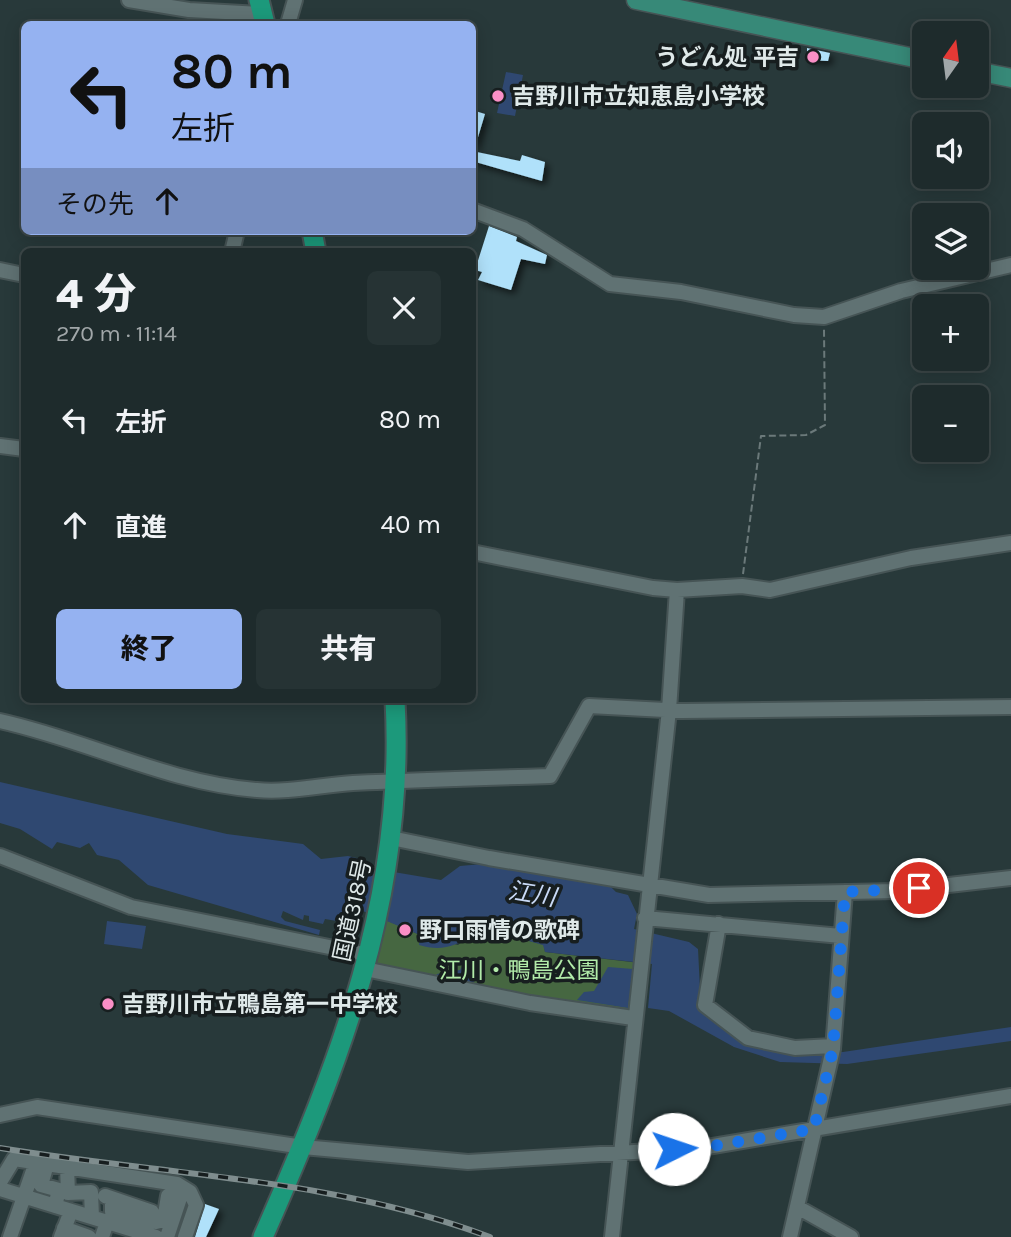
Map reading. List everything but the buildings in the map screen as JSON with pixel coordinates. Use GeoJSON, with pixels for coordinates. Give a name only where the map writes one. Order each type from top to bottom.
{"type":"FeatureCollection","features":[{"type":"Feature","properties":{"kind":"highway","name":"国道318号"},"geometry":{"type":"LineString","coordinates":[[268,1236],[343,1044],[367,962],[391,838],[397,781],[395,703]]}},
{"type":"Feature","properties":{"kind":"main road"},"geometry":{"type":"LineString","coordinates":[[636,0],[912,58]]}},
{"type":"Feature","properties":{"kind":"main road"},"geometry":{"type":"LineString","coordinates":[[989,74],[1011,78]]}},
{"type":"Feature","properties":{"kind":"street"},"geometry":{"type":"LineString","coordinates":[[129,0],[189,10],[262,13]]}},
{"type":"Feature","properties":{"kind":"street"},"geometry":{"type":"LineString","coordinates":[[289,21],[295,0]]}},
{"type":"Feature","properties":{"kind":"street"},"geometry":{"type":"LineString","coordinates":[[476,211],[523,229],[610,285],[681,292],[794,315],[824,317],[901,291],[1011,265]]}},
{"type":"Feature","properties":{"kind":"street"},"geometry":{"type":"LineString","coordinates":[[0,270],[21,274]]}},
{"type":"Feature","properties":{"kind":"street"},"geometry":{"type":"LineString","coordinates":[[0,446],[21,449]]}},
{"type":"Feature","properties":{"kind":"street"},"geometry":{"type":"LineString","coordinates":[[476,553],[677,590],[742,586],[770,590],[911,558],[1011,543]]}},
{"type":"Feature","properties":{"kind":"street"},"geometry":{"type":"LineString","coordinates":[[612,1237],[644,921],[669,710],[677,590]]}},
{"type":"Feature","properties":{"kind":"street"},"geometry":{"type":"LineString","coordinates":[[0,721],[78,741],[143,767],[212,784],[260,791],[397,781],[550,776],[589,706],[669,710],[1011,707]]}},
{"type":"Feature","properties":{"kind":"street"},"geometry":{"type":"LineString","coordinates":[[391,838],[709,895],[896,891],[1011,878]]}},
{"type":"Feature","properties":{"kind":"street"},"geometry":{"type":"LineString","coordinates":[[0,856],[131,907],[530,1003],[634,1018]]}},
{"type":"Feature","properties":{"kind":"street"},"geometry":{"type":"LineString","coordinates":[[790,1237],[799,1208],[833,1047],[845,892]]}},
{"type":"Feature","properties":{"kind":"street"},"geometry":{"type":"LineString","coordinates":[[644,921],[719,924],[841,936]]}},
{"type":"Feature","properties":{"kind":"street"},"geometry":{"type":"LineString","coordinates":[[719,924],[705,1005],[748,1038],[795,1048],[833,1047]]}},
{"type":"Feature","properties":{"kind":"street"},"geometry":{"type":"LineString","coordinates":[[0,1115],[37,1107],[303,1147],[468,1162],[701,1148],[1011,1096]]}},
{"type":"Feature","properties":{"kind":"street"},"geometry":{"type":"LineString","coordinates":[[0,1182],[14,1159],[177,1184],[182,1192]]}},
{"type":"Feature","properties":{"kind":"street"},"geometry":{"type":"LineString","coordinates":[[10,1237],[24,1196],[41,1163]]}},
{"type":"Feature","properties":{"kind":"street"},"geometry":{"type":"LineString","coordinates":[[41,1163],[41,1185],[59,1190],[55,1206]]}},
{"type":"Feature","properties":{"kind":"street"},"geometry":{"type":"LineString","coordinates":[[67,1167],[68,1193],[91,1192],[102,1237]]}},
{"type":"Feature","properties":{"kind":"street"},"geometry":{"type":"LineString","coordinates":[[99,1219],[108,1197],[111,1174]]}},
{"type":"Feature","properties":{"kind":"street"},"geometry":{"type":"LineString","coordinates":[[0,1189],[99,1219],[147,1230]]}},
{"type":"Feature","properties":{"kind":"street"},"geometry":{"type":"LineString","coordinates":[[167,1237],[182,1192]]}},
{"type":"Feature","properties":{"kind":"street"},"geometry":{"type":"LineString","coordinates":[[147,1230],[156,1222],[164,1220],[168,1196],[190,1192],[196,1205],[185,1237]]}},
{"type":"Feature","properties":{"kind":"street"},"geometry":{"type":"LineString","coordinates":[[108,1197],[113,1212],[136,1216],[147,1230]]}},
{"type":"Feature","properties":{"kind":"street"},"geometry":{"type":"LineString","coordinates":[[799,1208],[851,1237]]}},
{"type":"Feature","properties":{"kind":"street"},"geometry":{"type":"LineString","coordinates":[[71,1211],[62,1233],[89,1237]]}},
{"type":"Feature","properties":{"kind":"path"},"geometry":{"type":"LineString","coordinates":[[742,586],[761,436],[806,435],[825,425],[824,317]]}},
{"type":"Feature","properties":{"kind":"green space","name":"江川・鴨島公園"},"geometry":{"type":"Polygon","coordinates":[[[386,920],[420,935],[458,945],[472,934],[495,942],[496,937],[507,935],[544,945],[545,952],[640,963],[633,1018],[375,965],[386,920]]]}},
{"type":"Feature","properties":{"kind":"water"},"geometry":{"type":"Polygon","coordinates":[[[506,72],[523,75],[515,116],[497,113],[506,72]]]}},
{"type":"Feature","properties":{"kind":"water","name":"江川"},"geometry":{"type":"Polygon","coordinates":[[[0,782],[227,834],[303,844],[321,859],[348,856],[365,860],[370,868],[441,880],[460,866],[482,864],[611,887],[616,892],[628,895],[637,914],[634,929],[689,942],[698,949],[701,1009],[788,1053],[843,1052],[1011,1027],[1011,1041],[847,1064],[780,1062],[734,1047],[669,1011],[648,1008],[652,964],[545,952],[543,945],[508,935],[506,940],[497,937],[495,942],[472,934],[453,945],[426,947],[419,945],[420,935],[363,911],[351,915],[348,923],[325,919],[323,924],[309,921],[309,916],[304,915],[303,920],[283,911],[281,917],[285,921],[320,930],[319,935],[148,885],[119,860],[97,855],[89,843],[80,848],[57,842],[52,849],[20,829],[0,823],[0,782]]]}},
{"type":"Feature","properties":{"kind":"water"},"geometry":{"type":"Polygon","coordinates":[[[107,921],[146,926],[142,949],[104,944],[107,921]]]}},
{"type":"Feature","properties":{"kind":"water"},"geometry":{"type":"Polygon","coordinates":[[[465,962],[479,967],[476,980],[467,987],[435,977],[437,974],[460,970],[465,962]]]}},
{"type":"Feature","properties":{"kind":"water"},"geometry":{"type":"Polygon","coordinates":[[[608,967],[633,969],[628,1008],[577,1000],[584,992],[594,991],[608,967]]]}},
{"type":"Feature","properties":{"kind":"railway"},"geometry":{"type":"LineString","coordinates":[[0,1148],[309,1190],[431,1217],[490,1237]]}},
{"type":"Feature","properties":{"kind":"place","name":"うどん処 平吉"},"geometry":{"type":"Point","coordinates":[813,57]}},
{"type":"Feature","properties":{"kind":"place","name":"吉野川市立知恵島小学校"},"geometry":{"type":"Point","coordinates":[498,96]}},
{"type":"Feature","properties":{"kind":"place","name":"野口雨情の歌碑"},"geometry":{"type":"Point","coordinates":[405,930]}},
{"type":"Feature","properties":{"kind":"place","name":"吉野川市立鴨島第一中学校"},"geometry":{"type":"Point","coordinates":[108,1004]}},
{"type":"Feature","properties":{"kind":"route"},"geometry":{"type":"LineString","coordinates":[[674,1149],[701,1148],[814,1129],[833,1049],[845,892],[919,888]]}}]}
